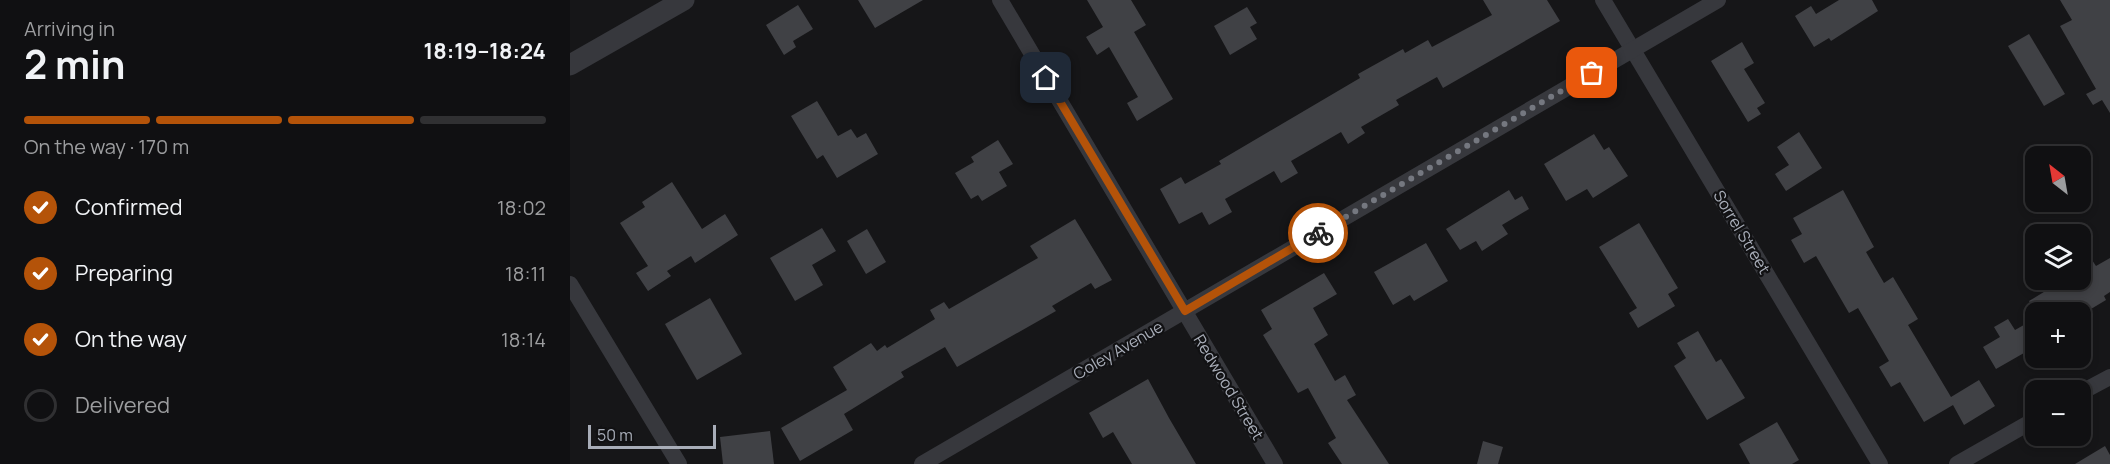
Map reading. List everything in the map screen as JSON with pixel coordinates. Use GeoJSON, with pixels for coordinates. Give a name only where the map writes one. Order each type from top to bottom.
{"type":"FeatureCollection","features":[{"type":"Feature","properties":{"kind":"street"},"geometry":{"type":"LineString","coordinates":[[570,64],[684,0]]}},
{"type":"Feature","properties":{"kind":"street","name":"Redwood Street"},"geometry":{"type":"LineString","coordinates":[[1000,0],[1275,464]]}},
{"type":"Feature","properties":{"kind":"street","name":"Sorrel Street"},"geometry":{"type":"LineString","coordinates":[[1604,0],[1880,464]]}},
{"type":"Feature","properties":{"kind":"street","name":"Coley Avenue"},"geometry":{"type":"LineString","coordinates":[[922,464],[1718,0]]}},
{"type":"Feature","properties":{"kind":"street"},"geometry":{"type":"LineString","coordinates":[[570,284],[679,464]]}},
{"type":"Feature","properties":{"kind":"street"},"geometry":{"type":"LineString","coordinates":[[2091,387],[2110,377]]}},
{"type":"Feature","properties":{"kind":"street"},"geometry":{"type":"LineString","coordinates":[[1957,464],[2025,425]]}},
{"type":"Feature","properties":{"kind":"building"},"geometry":{"type":"Polygon","coordinates":[[[858,0],[923,0],[875,28],[858,0]]]}},
{"type":"Feature","properties":{"kind":"building"},"geometry":{"type":"Polygon","coordinates":[[[1087,0],[1131,0],[1146,25],[1134,32],[1173,99],[1137,121],[1127,103],[1138,97],[1109,47],[1097,55],[1086,37],[1103,27],[1087,0]]]}},
{"type":"Feature","properties":{"kind":"building"},"geometry":{"type":"Polygon","coordinates":[[[1483,0],[1547,0],[1560,21],[1443,88],[1437,77],[1396,100],[1399,105],[1361,127],[1365,133],[1348,144],[1341,132],[1291,161],[1298,173],[1281,183],[1274,171],[1225,199],[1232,212],[1209,225],[1202,212],[1179,224],[1160,189],[1181,177],[1185,184],[1221,164],[1219,161],[1360,78],[1358,74],[1403,49],[1405,53],[1428,40],[1432,47],[1492,15],[1483,0]]]}},
{"type":"Feature","properties":{"kind":"building"},"geometry":{"type":"Polygon","coordinates":[[[1839,0],[1872,0],[1878,11],[1831,41],[1829,38],[1814,47],[1795,16],[1811,6],[1816,14],[1839,0]]]}},
{"type":"Feature","properties":{"kind":"building"},"geometry":{"type":"Polygon","coordinates":[[[2060,0],[2110,0],[2110,113],[2102,100],[2093,105],[2086,94],[2096,89],[2060,26],[2072,20],[2060,0]]]}},
{"type":"Feature","properties":{"kind":"building"},"geometry":{"type":"Polygon","coordinates":[[[798,5],[813,29],[793,41],[796,47],[784,55],[766,25],[798,5]]]}},
{"type":"Feature","properties":{"kind":"building"},"geometry":{"type":"Polygon","coordinates":[[[1247,7],[1257,23],[1250,27],[1257,39],[1230,55],[1214,26],[1247,7]]]}},
{"type":"Feature","properties":{"kind":"building"},"geometry":{"type":"Polygon","coordinates":[[[2029,34],[2065,94],[2044,106],[2008,46],[2029,34]]]}},
{"type":"Feature","properties":{"kind":"building"},"geometry":{"type":"Polygon","coordinates":[[[1742,42],[1754,63],[1744,69],[1765,103],[1757,108],[1761,114],[1748,122],[1711,61],[1742,42]]]}},
{"type":"Feature","properties":{"kind":"building"},"geometry":{"type":"Polygon","coordinates":[[[817,101],[838,136],[851,129],[857,138],[866,133],[878,154],[837,178],[823,155],[817,159],[791,116],[817,101]]]}},
{"type":"Feature","properties":{"kind":"building"},"geometry":{"type":"Polygon","coordinates":[[[1799,132],[1822,168],[1786,191],[1775,174],[1789,165],[1777,147],[1799,132]]]}},
{"type":"Feature","properties":{"kind":"building"},"geometry":{"type":"Polygon","coordinates":[[[1594,134],[1604,150],[1609,147],[1628,176],[1593,198],[1587,189],[1566,201],[1544,164],[1594,134]]]}},
{"type":"Feature","properties":{"kind":"building"},"geometry":{"type":"Polygon","coordinates":[[[998,140],[1013,164],[999,172],[1007,186],[982,201],[978,195],[971,199],[955,173],[974,162],[971,157],[998,140]]]}},
{"type":"Feature","properties":{"kind":"building"},"geometry":{"type":"Polygon","coordinates":[[[672,182],[702,229],[725,214],[738,235],[695,263],[691,256],[667,271],[671,276],[648,291],[636,273],[648,266],[620,223],[645,207],[642,202],[672,182]]]}},
{"type":"Feature","properties":{"kind":"building"},"geometry":{"type":"Polygon","coordinates":[[[1509,190],[1515,200],[1522,196],[1529,209],[1502,225],[1508,234],[1482,251],[1476,241],[1460,250],[1446,229],[1509,190]]]}},
{"type":"Feature","properties":{"kind":"building"},"geometry":{"type":"Polygon","coordinates":[[[1843,190],[1874,247],[1866,252],[1884,283],[1893,277],[1918,319],[1908,325],[1951,397],[1979,380],[1995,406],[1964,425],[1953,405],[1924,422],[1900,382],[1891,387],[1879,367],[1889,361],[1858,308],[1849,313],[1816,256],[1804,263],[1791,240],[1802,234],[1793,218],[1843,190]]]}},
{"type":"Feature","properties":{"kind":"building"},"geometry":{"type":"Polygon","coordinates":[[[1075,219],[1112,280],[1095,289],[1091,283],[1052,306],[1056,311],[957,367],[945,347],[901,372],[904,377],[844,414],[853,430],[800,461],[781,428],[847,390],[833,367],[871,343],[877,351],[885,345],[887,348],[935,319],[930,310],[944,302],[949,309],[1038,258],[1030,246],[1075,219]]]}},
{"type":"Feature","properties":{"kind":"building"},"geometry":{"type":"Polygon","coordinates":[[[1639,223],[1678,288],[1668,294],[1675,306],[1638,328],[1629,313],[1637,308],[1599,247],[1639,223]]]}},
{"type":"Feature","properties":{"kind":"building"},"geometry":{"type":"Polygon","coordinates":[[[822,228],[836,251],[812,265],[823,285],[795,301],[770,258],[822,228]]]}},
{"type":"Feature","properties":{"kind":"building"},"geometry":{"type":"Polygon","coordinates":[[[867,229],[886,262],[866,274],[847,241],[867,229]]]}},
{"type":"Feature","properties":{"kind":"building"},"geometry":{"type":"Polygon","coordinates":[[[1426,243],[1448,281],[1414,301],[1410,295],[1393,305],[1374,272],[1426,243]]]}},
{"type":"Feature","properties":{"kind":"building"},"geometry":{"type":"Polygon","coordinates":[[[2091,258],[2096,266],[2110,258],[2110,292],[2104,296],[2106,300],[2091,309],[2091,302],[2029,301],[2047,290],[2091,290],[2091,258]]]}},
{"type":"Feature","properties":{"kind":"building"},"geometry":{"type":"Polygon","coordinates":[[[1324,273],[1337,294],[1313,308],[1328,335],[1314,344],[1335,381],[1345,375],[1356,395],[1347,400],[1389,464],[1342,464],[1328,443],[1336,438],[1308,388],[1298,393],[1263,335],[1272,329],[1261,310],[1324,273]]]}},
{"type":"Feature","properties":{"kind":"building"},"geometry":{"type":"Polygon","coordinates":[[[710,298],[742,354],[697,380],[665,324],[710,298]]]}},
{"type":"Feature","properties":{"kind":"building"},"geometry":{"type":"Polygon","coordinates":[[[2008,319],[2015,330],[2025,324],[2025,352],[1996,369],[1983,347],[2000,337],[1994,327],[2008,319]]]}},
{"type":"Feature","properties":{"kind":"building"},"geometry":{"type":"Polygon","coordinates":[[[1698,331],[1716,362],[1721,359],[1745,398],[1707,420],[1674,366],[1686,358],[1677,343],[1698,331]]]}},
{"type":"Feature","properties":{"kind":"building"},"geometry":{"type":"Polygon","coordinates":[[[1148,379],[1196,464],[1132,464],[1113,432],[1103,438],[1089,413],[1148,379]]]}},
{"type":"Feature","properties":{"kind":"building"},"geometry":{"type":"Polygon","coordinates":[[[1777,422],[1799,460],[1792,464],[1750,464],[1739,444],[1777,422]]]}},
{"type":"Feature","properties":{"kind":"building"},"geometry":{"type":"Polygon","coordinates":[[[770,431],[774,464],[723,464],[720,437],[770,431]]]}},
{"type":"Feature","properties":{"kind":"building"},"geometry":{"type":"Polygon","coordinates":[[[1483,441],[1503,447],[1498,464],[1477,464],[1483,441]]]}},
{"type":"Feature","properties":{"kind":"building"},"geometry":{"type":"Polygon","coordinates":[[[2105,446],[2110,455],[2110,464],[2075,464],[2105,446]]]}},
{"type":"Feature","properties":{"kind":"way so far"},"geometry":{"type":"LineString","coordinates":[[1318,233],[1592,73]]}},
{"type":"Feature","properties":{"kind":"route"},"geometry":{"type":"LineString","coordinates":[[1046,78],[1185,311],[1318,233]]}}]}
